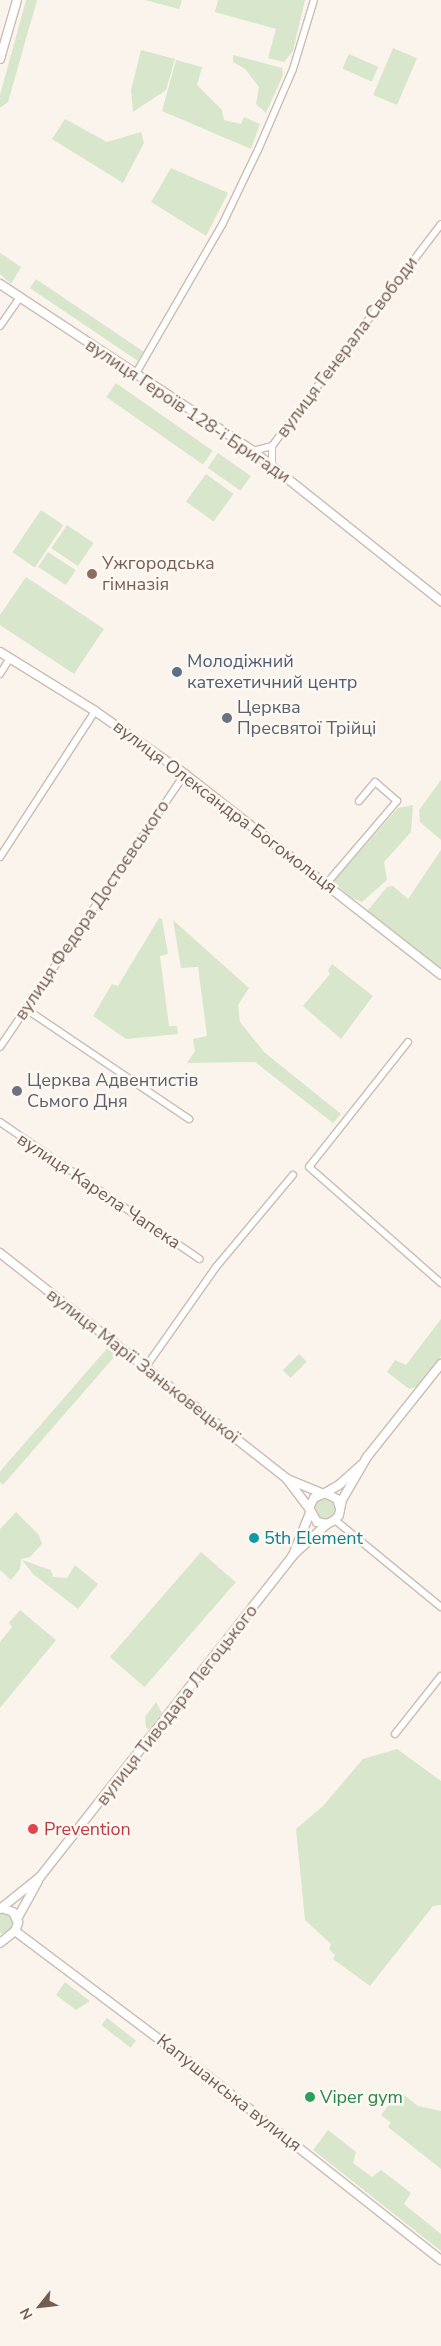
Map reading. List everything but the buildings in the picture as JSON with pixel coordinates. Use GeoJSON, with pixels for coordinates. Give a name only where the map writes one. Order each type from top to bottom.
{"type":"FeatureCollection","features":[{"type":"Feature","properties":{"kind":"street"},"geometry":{"type":"LineString","coordinates":[[0,59],[17,0]]}},
{"type":"Feature","properties":{"kind":"street"},"geometry":{"type":"LineString","coordinates":[[135,375],[222,225],[258,150],[293,69],[314,0]]}},
{"type":"Feature","properties":{"kind":"street","name":"вулиця Генерала Свободи"},"geometry":{"type":"LineString","coordinates":[[272,465],[272,446],[441,224]]}},
{"type":"Feature","properties":{"kind":"street","name":"вулиця Героїв 128-ї Бригади"},"geometry":{"type":"LineString","coordinates":[[0,284],[135,375],[253,451],[441,601]]}},
{"type":"Feature","properties":{"kind":"street"},"geometry":{"type":"LineString","coordinates":[[0,326],[20,297]]}},
{"type":"Feature","properties":{"kind":"street","name":"вулиця Генерала Свободи"},"geometry":{"type":"LineString","coordinates":[[253,451],[272,446]]}},
{"type":"Feature","properties":{"kind":"street","name":"вулиця Олександра Богомольця"},"geometry":{"type":"LineString","coordinates":[[0,652],[95,711],[185,774],[327,883],[441,975]]}},
{"type":"Feature","properties":{"kind":"street"},"geometry":{"type":"LineString","coordinates":[[0,674],[10,658]]}},
{"type":"Feature","properties":{"kind":"street"},"geometry":{"type":"LineString","coordinates":[[0,857],[95,711]]}},
{"type":"Feature","properties":{"kind":"street","name":"вулиця Федора Достоєвського"},"geometry":{"type":"LineString","coordinates":[[0,1048],[185,774]]}},
{"type":"Feature","properties":{"kind":"street"},"geometry":{"type":"LineString","coordinates":[[327,883],[398,801],[375,782],[359,801]]}},
{"type":"Feature","properties":{"kind":"street"},"geometry":{"type":"LineString","coordinates":[[26,1008],[189,1119]]}},
{"type":"Feature","properties":{"kind":"street"},"geometry":{"type":"LineString","coordinates":[[408,1042],[309,1167],[441,1283]]}},
{"type":"Feature","properties":{"kind":"street","name":"вулиця Карела Чапека"},"geometry":{"type":"LineString","coordinates":[[0,1122],[199,1259]]}},
{"type":"Feature","properties":{"kind":"street"},"geometry":{"type":"LineString","coordinates":[[145,1368],[216,1267],[293,1175]]}},
{"type":"Feature","properties":{"kind":"street","name":"вулиця Марії Заньковецької"},"geometry":{"type":"LineString","coordinates":[[0,1254],[287,1479],[310,1510]]}},
{"type":"Feature","properties":{"kind":"street"},"geometry":{"type":"LineString","coordinates":[[365,1461],[335,1520],[327,1524],[317,1522],[310,1510],[314,1498],[348,1477],[365,1461],[441,1364]]}},
{"type":"Feature","properties":{"kind":"street","name":"вулиця Марії Заньковецької"},"geometry":{"type":"LineString","coordinates":[[287,1479],[323,1493]]}},
{"type":"Feature","properties":{"kind":"street"},"geometry":{"type":"LineString","coordinates":[[323,1493],[337,1499],[340,1508]]}},
{"type":"Feature","properties":{"kind":"street","name":"вулиця Тиводара Легоцького"},"geometry":{"type":"LineString","coordinates":[[293,1555],[310,1510]]}},
{"type":"Feature","properties":{"kind":"street"},"geometry":{"type":"LineString","coordinates":[[335,1520],[441,1607]]}},
{"type":"Feature","properties":{"kind":"street","name":"вулиця Тиводара Легоцького"},"geometry":{"type":"LineString","coordinates":[[12,1933],[17,1919],[40,1877],[293,1555],[327,1524]]}},
{"type":"Feature","properties":{"kind":"street"},"geometry":{"type":"LineString","coordinates":[[396,1734],[441,1676]]}},
{"type":"Feature","properties":{"kind":"street","name":"вулиця Тиводара Легоцького"},"geometry":{"type":"LineString","coordinates":[[1,1908],[40,1877]]}},
{"type":"Feature","properties":{"kind":"street"},"geometry":{"type":"LineString","coordinates":[[1,1908],[13,1912],[17,1919]]}},
{"type":"Feature","properties":{"kind":"street"},"geometry":{"type":"LineString","coordinates":[[0,1936],[12,1933]]}},
{"type":"Feature","properties":{"kind":"street"},"geometry":{"type":"LineString","coordinates":[[0,1943],[12,1933]]}},
{"type":"Feature","properties":{"kind":"street","name":"Капушанська вулиця"},"geometry":{"type":"LineString","coordinates":[[12,1933],[200,2069],[441,2260]]}},
{"type":"Feature","properties":{"kind":"green space"},"geometry":{"type":"Polygon","coordinates":[[[26,0],[37,0],[8,102],[0,108],[0,95],[26,0]]]}},
{"type":"Feature","properties":{"kind":"green space"},"geometry":{"type":"Polygon","coordinates":[[[145,0],[182,0],[179,9],[145,0]]]}},
{"type":"Feature","properties":{"kind":"green space"},"geometry":{"type":"Polygon","coordinates":[[[218,0],[305,0],[293,51],[284,62],[268,58],[276,29],[215,12],[218,0]]]}},
{"type":"Feature","properties":{"kind":"green space"},"geometry":{"type":"Polygon","coordinates":[[[393,48],[417,58],[397,105],[373,95],[393,48]]]}},
{"type":"Feature","properties":{"kind":"green space"},"geometry":{"type":"Polygon","coordinates":[[[141,50],[175,59],[166,90],[133,112],[131,90],[141,50]]]}},
{"type":"Feature","properties":{"kind":"green space"},"geometry":{"type":"Polygon","coordinates":[[[349,54],[378,67],[372,82],[342,69],[349,54]]]}},
{"type":"Feature","properties":{"kind":"green space"},"geometry":{"type":"Polygon","coordinates":[[[233,55],[282,68],[283,75],[266,113],[256,104],[259,87],[245,69],[233,62],[233,55]]]}},
{"type":"Feature","properties":{"kind":"green space"},"geometry":{"type":"Polygon","coordinates":[[[176,60],[202,67],[197,85],[222,110],[224,120],[241,124],[244,117],[260,124],[251,149],[162,111],[176,60]]]}},
{"type":"Feature","properties":{"kind":"green space"},"geometry":{"type":"Polygon","coordinates":[[[65,119],[107,142],[141,132],[144,143],[123,183],[52,139],[65,119]]]}},
{"type":"Feature","properties":{"kind":"green space"},"geometry":{"type":"Polygon","coordinates":[[[171,168],[228,193],[206,236],[151,202],[171,168]]]}},
{"type":"Feature","properties":{"kind":"green space"},"geometry":{"type":"Polygon","coordinates":[[[0,253],[21,267],[11,284],[0,274],[0,253]]]}},
{"type":"Feature","properties":{"kind":"green space"},"geometry":{"type":"Polygon","coordinates":[[[36,279],[144,352],[138,361],[30,288],[36,279]]]}},
{"type":"Feature","properties":{"kind":"green space"},"geometry":{"type":"Polygon","coordinates":[[[116,383],[213,451],[203,465],[106,397],[116,383]]]}},
{"type":"Feature","properties":{"kind":"green space"},"geometry":{"type":"Polygon","coordinates":[[[218,453],[251,476],[240,491],[208,468],[218,453]]]}},
{"type":"Feature","properties":{"kind":"green space"},"geometry":{"type":"Polygon","coordinates":[[[206,474],[234,494],[214,521],[186,502],[206,474]]]}},
{"type":"Feature","properties":{"kind":"green space"},"geometry":{"type":"Polygon","coordinates":[[[41,510],[63,525],[35,567],[12,552],[41,510]]]}},
{"type":"Feature","properties":{"kind":"green space"},"geometry":{"type":"Polygon","coordinates":[[[67,525],[94,543],[78,566],[51,548],[67,525]]]}},
{"type":"Feature","properties":{"kind":"green space"},"geometry":{"type":"Polygon","coordinates":[[[48,552],[76,570],[66,585],[38,567],[48,552]]]}},
{"type":"Feature","properties":{"kind":"green space"},"geometry":{"type":"Polygon","coordinates":[[[26,577],[104,629],[74,674],[0,625],[0,615],[26,577]]]}},
{"type":"Feature","properties":{"kind":"green space"},"geometry":{"type":"Polygon","coordinates":[[[441,780],[441,840],[420,822],[419,810],[441,780]]]}},
{"type":"Feature","properties":{"kind":"green space"},"geometry":{"type":"Polygon","coordinates":[[[413,805],[411,832],[384,862],[387,880],[362,902],[352,898],[333,882],[398,808],[413,805]]]}},
{"type":"Feature","properties":{"kind":"green space"},"geometry":{"type":"Polygon","coordinates":[[[441,850],[441,969],[367,911],[387,887],[393,886],[408,899],[441,850]]]}},
{"type":"Feature","properties":{"kind":"green space"},"geometry":{"type":"Polygon","coordinates":[[[159,918],[162,919],[168,954],[160,956],[169,1026],[177,1026],[178,1034],[126,1039],[93,1016],[112,984],[118,986],[159,918]]]}},
{"type":"Feature","properties":{"kind":"green space"},"geometry":{"type":"Polygon","coordinates":[[[173,920],[249,988],[238,1005],[240,1022],[264,1052],[341,1114],[333,1123],[255,1062],[187,1063],[195,1051],[193,1039],[207,1036],[198,967],[181,968],[173,920]]]}},
{"type":"Feature","properties":{"kind":"green space"},"geometry":{"type":"Polygon","coordinates":[[[332,964],[373,996],[341,1039],[303,1006],[330,974],[328,971],[332,964]]]}},
{"type":"Feature","properties":{"kind":"green space"},"geometry":{"type":"Polygon","coordinates":[[[441,1319],[441,1356],[417,1387],[409,1389],[387,1372],[395,1360],[406,1365],[441,1319]]]}},
{"type":"Feature","properties":{"kind":"green space"},"geometry":{"type":"Polygon","coordinates":[[[110,1345],[118,1352],[3,1485],[0,1483],[0,1472],[110,1345]]]}},
{"type":"Feature","properties":{"kind":"green space"},"geometry":{"type":"Polygon","coordinates":[[[299,1354],[307,1362],[291,1378],[283,1370],[299,1354]]]}},
{"type":"Feature","properties":{"kind":"green space"},"geometry":{"type":"Polygon","coordinates":[[[325,1497],[333,1500],[336,1508],[333,1516],[325,1519],[317,1516],[314,1508],[317,1500],[325,1497]]]}},
{"type":"Feature","properties":{"kind":"green space"},"geometry":{"type":"Polygon","coordinates":[[[16,1512],[39,1535],[42,1544],[30,1557],[21,1559],[20,1569],[11,1580],[0,1570],[0,1529],[16,1512]]]}},
{"type":"Feature","properties":{"kind":"green space"},"geometry":{"type":"Polygon","coordinates":[[[201,1552],[236,1582],[145,1687],[110,1657],[201,1552]]]}},
{"type":"Feature","properties":{"kind":"green space"},"geometry":{"type":"Polygon","coordinates":[[[22,1560],[51,1570],[53,1577],[67,1578],[75,1565],[98,1584],[78,1609],[33,1574],[22,1560]]]}},
{"type":"Feature","properties":{"kind":"green space"},"geometry":{"type":"Polygon","coordinates":[[[20,1610],[56,1640],[0,1708],[0,1642],[12,1627],[9,1623],[20,1610]]]}},
{"type":"Feature","properties":{"kind":"green space"},"geometry":{"type":"Polygon","coordinates":[[[156,1702],[162,1713],[149,1729],[146,1728],[145,1717],[156,1702]]]}},
{"type":"Feature","properties":{"kind":"green space"},"geometry":{"type":"Polygon","coordinates":[[[397,1749],[441,1781],[441,1905],[433,1906],[370,1986],[333,1959],[335,1955],[329,1949],[331,1944],[305,1920],[296,1829],[323,1806],[363,1759],[397,1749]]]}},
{"type":"Feature","properties":{"kind":"green space"},"geometry":{"type":"Polygon","coordinates":[[[4,1911],[14,1920],[14,1927],[5,1934],[0,1933],[0,1912],[4,1911]]]}},
{"type":"Feature","properties":{"kind":"green space"},"geometry":{"type":"Polygon","coordinates":[[[65,1982],[90,2001],[76,2010],[56,1995],[65,1982]]]}},
{"type":"Feature","properties":{"kind":"green space"},"geometry":{"type":"Polygon","coordinates":[[[107,2018],[136,2041],[131,2048],[101,2025],[107,2018]]]}},
{"type":"Feature","properties":{"kind":"green space"},"geometry":{"type":"Polygon","coordinates":[[[399,2091],[418,2106],[441,2111],[441,2169],[388,2127],[391,2123],[381,2115],[399,2091]]]}},
{"type":"Feature","properties":{"kind":"green space"},"geometry":{"type":"Polygon","coordinates":[[[328,2130],[356,2152],[353,2163],[372,2177],[381,2170],[411,2193],[404,2204],[441,2234],[441,2251],[313,2150],[328,2130]]]}},
{"type":"Feature","properties":{"kind":"place","name":"Ужгородська гімназія"},"geometry":{"type":"Point","coordinates":[92,574]}},
{"type":"Feature","properties":{"kind":"place","name":"Молодіжний катехетичний центр"},"geometry":{"type":"Point","coordinates":[177,672]}},
{"type":"Feature","properties":{"kind":"place","name":"Церква Пресвятої Трійці"},"geometry":{"type":"Point","coordinates":[227,718]}},
{"type":"Feature","properties":{"kind":"place","name":"Церква Адвентистів Сьмого Дня"},"geometry":{"type":"Point","coordinates":[17,1091]}},
{"type":"Feature","properties":{"kind":"place","name":"5th Element"},"geometry":{"type":"Point","coordinates":[254,1538]}},
{"type":"Feature","properties":{"kind":"place","name":"Prevention"},"geometry":{"type":"Point","coordinates":[33,1829]}},
{"type":"Feature","properties":{"kind":"place","name":"Viper gym"},"geometry":{"type":"Point","coordinates":[310,2097]}}]}
